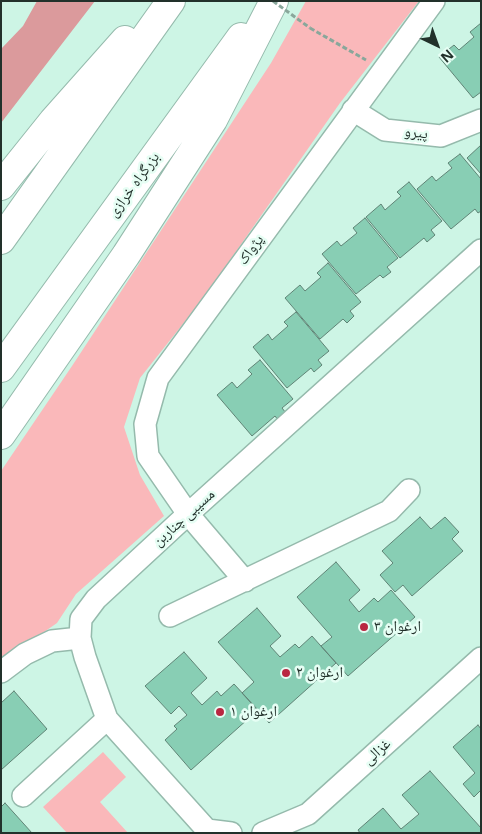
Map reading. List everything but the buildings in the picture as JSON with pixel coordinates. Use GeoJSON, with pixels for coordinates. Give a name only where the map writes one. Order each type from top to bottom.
{"type":"FeatureCollection","features":[{"type":"Feature","properties":{"kind":"highway"},"geometry":{"type":"LineString","coordinates":[[1,186],[53,121],[159,1]]}},
{"type":"Feature","properties":{"kind":"highway"},"geometry":{"type":"LineString","coordinates":[[1,240],[171,1]]}},
{"type":"Feature","properties":{"kind":"highway","name":"بزرگراه خرازی"},"geometry":{"type":"LineString","coordinates":[[1,368],[267,1]]}},
{"type":"Feature","properties":{"kind":"highway"},"geometry":{"type":"LineString","coordinates":[[1,435],[126,255],[213,120],[274,1]]}},
{"type":"Feature","properties":{"kind":"street","name":"پژواک"},"geometry":{"type":"LineString","coordinates":[[245,581],[188,514],[148,456],[145,424],[158,378],[434,1]]}},
{"type":"Feature","properties":{"kind":"street","name":"پیرو"},"geometry":{"type":"LineString","coordinates":[[353,110],[385,130],[441,136],[481,120]]}},
{"type":"Feature","properties":{"kind":"street","name":"مسیبی چناربن"},"geometry":{"type":"LineString","coordinates":[[207,831],[107,719],[80,638],[81,619],[96,599],[188,514],[481,250]]}},
{"type":"Feature","properties":{"kind":"street"},"geometry":{"type":"LineString","coordinates":[[170,616],[389,511],[409,490]]}},
{"type":"Feature","properties":{"kind":"street"},"geometry":{"type":"LineString","coordinates":[[1,672],[25,654],[52,641],[80,638]]}},
{"type":"Feature","properties":{"kind":"street","name":"غزالی"},"geometry":{"type":"LineString","coordinates":[[263,833],[308,814],[481,658]]}},
{"type":"Feature","properties":{"kind":"street"},"geometry":{"type":"LineString","coordinates":[[24,796],[107,719]]}},
{"type":"Feature","properties":{"kind":"street"},"geometry":{"type":"LineString","coordinates":[[207,831],[231,833]]}},
{"type":"Feature","properties":{"kind":"path"},"geometry":{"type":"LineString","coordinates":[[274,1],[310,28],[383,70]]}},
{"type":"Feature","properties":{"kind":"shaded area"},"geometry":{"type":"Polygon","coordinates":[[[37,1],[95,1],[1,123],[1,49],[23,26],[37,1]]]}},
{"type":"Feature","properties":{"kind":"shaded area"},"geometry":{"type":"Polygon","coordinates":[[[306,1],[419,1],[340,103],[202,300],[140,378],[124,427],[140,475],[164,516],[76,594],[57,623],[1,662],[1,471],[271,63],[306,1]]]}},
{"type":"Feature","properties":{"kind":"shaded area"},"geometry":{"type":"Polygon","coordinates":[[[103,752],[126,777],[100,802],[128,833],[67,833],[43,807],[103,752]]]}},
{"type":"Feature","properties":{"kind":"place","name":"ارغوان ۳"},"geometry":{"type":"Point","coordinates":[364,627]}},
{"type":"Feature","properties":{"kind":"place","name":"ارغوان ۲"},"geometry":{"type":"Point","coordinates":[286,673]}},
{"type":"Feature","properties":{"kind":"place","name":"ارغوان ۱"},"geometry":{"type":"Point","coordinates":[220,712]}}]}
